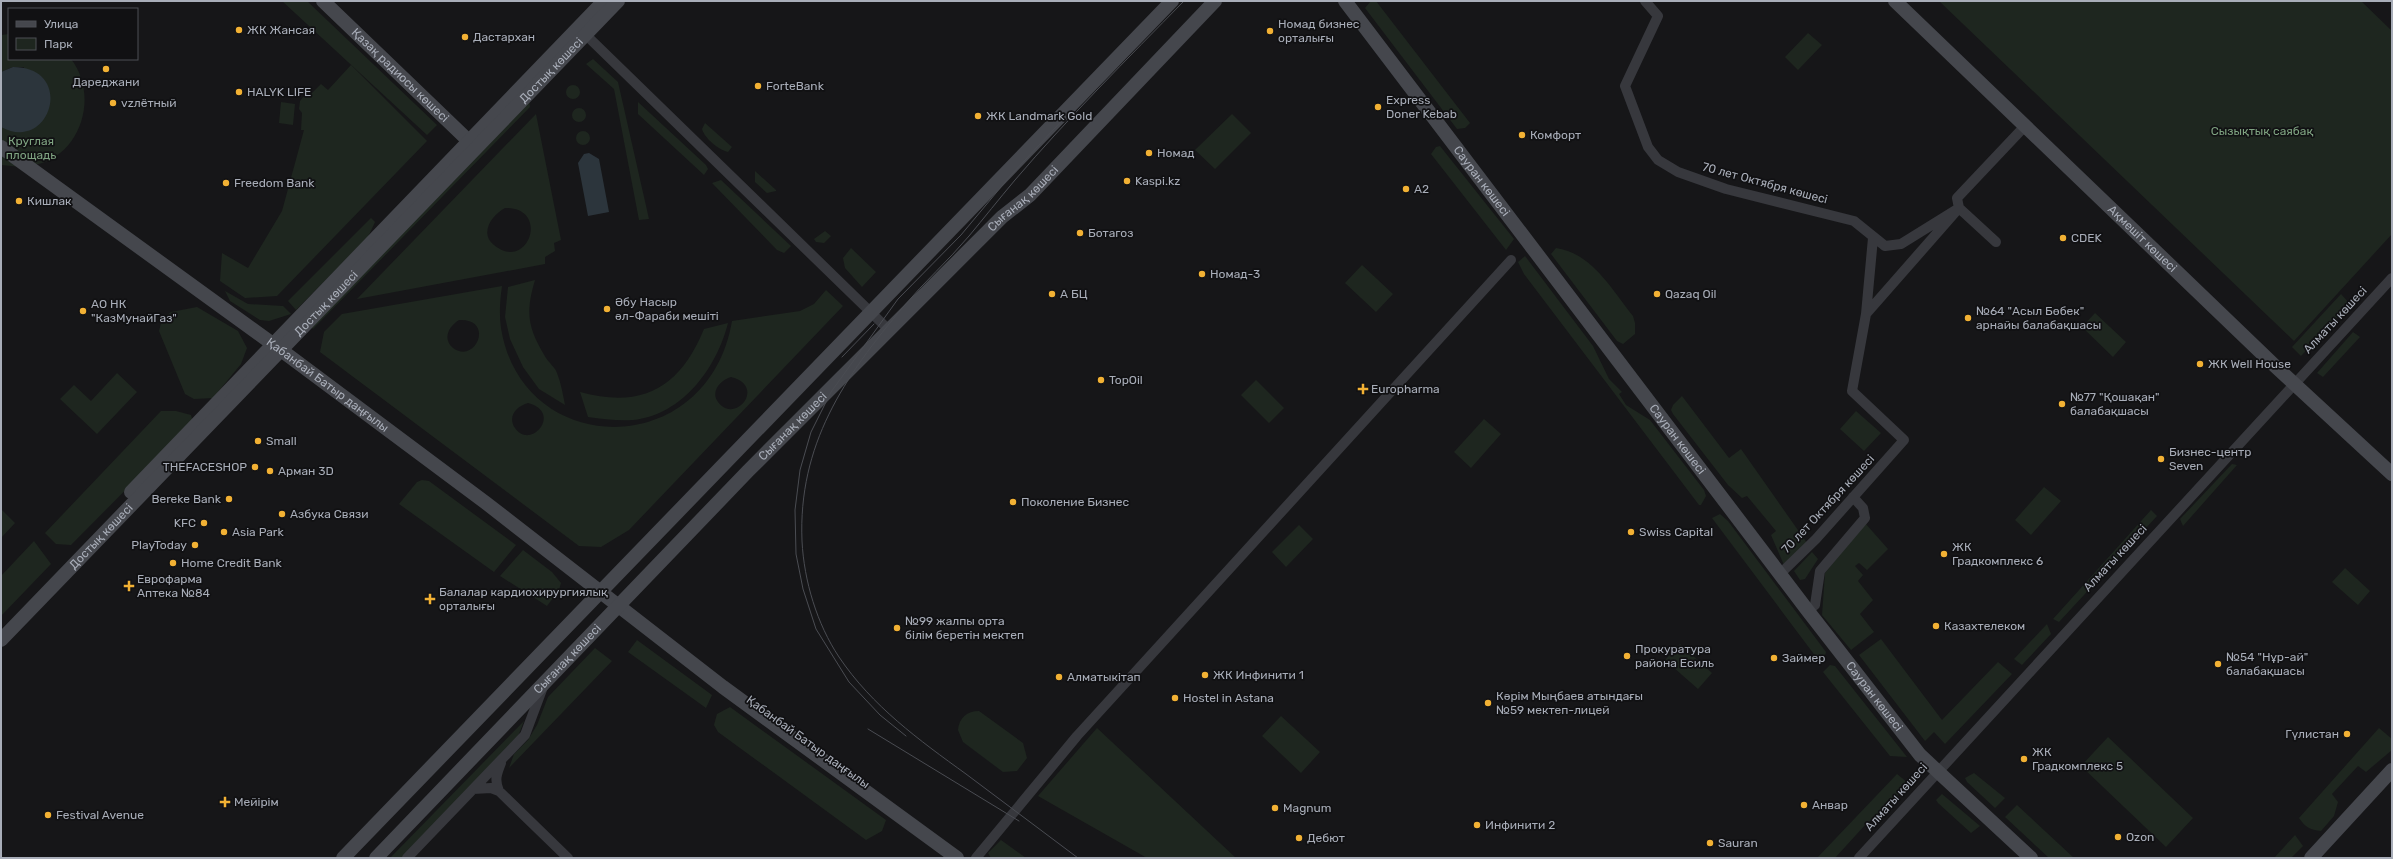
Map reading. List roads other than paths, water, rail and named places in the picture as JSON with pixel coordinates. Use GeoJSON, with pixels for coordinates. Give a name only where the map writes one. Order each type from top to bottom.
{"type":"FeatureCollection","features":[{"type":"Feature","properties":{"kind":"main road","name":"Қазақ радиосы көшесі"},"geometry":{"type":"LineString","coordinates":[[323,1],[473,145]]}},
{"type":"Feature","properties":{"kind":"main road","name":"Достық көшесі"},"geometry":{"type":"LineString","coordinates":[[473,145],[604,1]]}},
{"type":"Feature","properties":{"kind":"main road","name":"Достық көшесі"},"geometry":{"type":"LineString","coordinates":[[1,628],[473,145],[586,35],[618,1]]}},
{"type":"Feature","properties":{"kind":"main road","name":"Сығанақ көшесі"},"geometry":{"type":"LineString","coordinates":[[343,858],[1172,1]]}},
{"type":"Feature","properties":{"kind":"main road","name":"Сығанақ көшесі"},"geometry":{"type":"LineString","coordinates":[[376,858],[888,328],[1002,217],[1030,195],[1214,1]]}},
{"type":"Feature","properties":{"kind":"main road","name":"Сауран көшесі"},"geometry":{"type":"LineString","coordinates":[[1345,1],[1808,611],[1920,756],[2031,858]]}},
{"type":"Feature","properties":{"kind":"main road","name":"Ақмешіт көшесі"},"geometry":{"type":"LineString","coordinates":[[1895,1],[2294,384],[2392,474]]}},
{"type":"Feature","properties":{"kind":"main road","name":"Қабанбай Батыр даңғылы"},"geometry":{"type":"LineString","coordinates":[[1,147],[182,280],[277,347],[480,499],[648,630],[957,858]]}},
{"type":"Feature","properties":{"kind":"main road","name":"Достық көшесі"},"geometry":{"type":"LineString","coordinates":[[1,640],[277,347]]}},
{"type":"Feature","properties":{"kind":"main road","name":"Қабанбай Батыр даңғылы"},"geometry":{"type":"LineString","coordinates":[[648,630],[672,641],[966,858]]}},
{"type":"Feature","properties":{"kind":"main road"},"geometry":{"type":"LineString","coordinates":[[2311,858],[2392,770]]}},
{"type":"Feature","properties":{"kind":"street","name":"70 лет Октября көшесі"},"geometry":{"type":"LineString","coordinates":[[1645,1],[1658,16],[1625,86],[1648,147],[1658,160],[1678,172],[1726,189],[1854,221],[1873,238],[1885,246],[1901,244],[1959,208]]}},
{"type":"Feature","properties":{"kind":"street"},"geometry":{"type":"LineString","coordinates":[[586,35],[888,328]]}},
{"type":"Feature","properties":{"kind":"street"},"geometry":{"type":"LineString","coordinates":[[1996,242],[1959,208],[1957,198],[2025,126]]}},
{"type":"Feature","properties":{"kind":"street"},"geometry":{"type":"LineString","coordinates":[[1866,314],[1959,208]]}},
{"type":"Feature","properties":{"kind":"street","name":"70 лет Октября көшесі"},"geometry":{"type":"LineString","coordinates":[[1780,574],[1816,539],[1904,440],[1852,391],[1866,314],[1873,238]]}},
{"type":"Feature","properties":{"kind":"street"},"geometry":{"type":"LineString","coordinates":[[976,858],[1077,736],[1511,260]]}},
{"type":"Feature","properties":{"kind":"street","name":"Алматы көшесі"},"geometry":{"type":"LineString","coordinates":[[1859,858],[1937,771],[2392,278]]}},
{"type":"Feature","properties":{"kind":"street"},"geometry":{"type":"LineString","coordinates":[[1808,611],[1816,605],[1820,571],[1865,518],[1863,508],[1853,498]]}},
{"type":"Feature","properties":{"kind":"street"},"geometry":{"type":"LineString","coordinates":[[407,858],[524,736],[546,682]]}},
{"type":"Feature","properties":{"kind":"street"},"geometry":{"type":"LineString","coordinates":[[503,758],[496,775],[496,784],[501,793],[568,858]]}},
{"type":"Feature","properties":{"kind":"street"},"geometry":{"type":"LineString","coordinates":[[473,789],[491,788],[501,793]]}},
{"type":"Feature","properties":{"kind":"tram line"},"geometry":{"type":"LineString","coordinates":[[1078,858],[914,735],[881,707],[852,675],[839,657],[824,631],[813,602],[803,556],[803,506],[808,474],[817,443],[829,414],[844,386],[862,359],[912,297],[961,245],[1015,180],[1056,134],[1184,1]]}},
{"type":"Feature","properties":{"kind":"tram line"},"geometry":{"type":"LineString","coordinates":[[906,736],[880,715],[849,682],[816,629],[803,589],[796,554],[795,510],[800,470],[811,432],[831,392],[898,299],[961,235],[1011,175],[1068,114]]}},
{"type":"Feature","properties":{"kind":"tram line"},"geometry":{"type":"LineString","coordinates":[[842,357],[874,324]]}},
{"type":"Feature","properties":{"kind":"tram line"},"geometry":{"type":"LineString","coordinates":[[868,729],[1019,821]]}},
{"type":"Feature","properties":{"kind":"place","name":"ЖК Жансая"},"geometry":{"type":"Point","coordinates":[239,30]}},
{"type":"Feature","properties":{"kind":"place","name":"Номад бизнес орталығы"},"geometry":{"type":"Point","coordinates":[1270,31]}},
{"type":"Feature","properties":{"kind":"place","name":"Дастархан"},"geometry":{"type":"Point","coordinates":[465,37]}},
{"type":"Feature","properties":{"kind":"place","name":"Дареджани"},"geometry":{"type":"Point","coordinates":[106,69]}},
{"type":"Feature","properties":{"kind":"place","name":"ForteBank"},"geometry":{"type":"Point","coordinates":[758,86]}},
{"type":"Feature","properties":{"kind":"place","name":"HALYK LIFE"},"geometry":{"type":"Point","coordinates":[239,92]}},
{"type":"Feature","properties":{"kind":"place","name":"vzлётный"},"geometry":{"type":"Point","coordinates":[113,103]}},
{"type":"Feature","properties":{"kind":"place","name":"Express Doner Kebab"},"geometry":{"type":"Point","coordinates":[1378,107]}},
{"type":"Feature","properties":{"kind":"place","name":"ЖК Landmark Gold"},"geometry":{"type":"Point","coordinates":[978,116]}},
{"type":"Feature","properties":{"kind":"place","name":"Комфорт"},"geometry":{"type":"Point","coordinates":[1522,135]}},
{"type":"Feature","properties":{"kind":"place","name":"Номад"},"geometry":{"type":"Point","coordinates":[1149,153]}},
{"type":"Feature","properties":{"kind":"place","name":"Kaspi.kz"},"geometry":{"type":"Point","coordinates":[1127,181]}},
{"type":"Feature","properties":{"kind":"place","name":"Freedom Bank"},"geometry":{"type":"Point","coordinates":[226,183]}},
{"type":"Feature","properties":{"kind":"place","name":"А2"},"geometry":{"type":"Point","coordinates":[1406,189]}},
{"type":"Feature","properties":{"kind":"place","name":"Кишлак"},"geometry":{"type":"Point","coordinates":[19,201]}},
{"type":"Feature","properties":{"kind":"place","name":"Ботагоз"},"geometry":{"type":"Point","coordinates":[1080,233]}},
{"type":"Feature","properties":{"kind":"place","name":"CDEK"},"geometry":{"type":"Point","coordinates":[2063,238]}},
{"type":"Feature","properties":{"kind":"place","name":"Номад-3"},"geometry":{"type":"Point","coordinates":[1202,274]}},
{"type":"Feature","properties":{"kind":"place","name":"А БЦ"},"geometry":{"type":"Point","coordinates":[1052,294]}},
{"type":"Feature","properties":{"kind":"place","name":"Qazaq Oil"},"geometry":{"type":"Point","coordinates":[1657,294]}},
{"type":"Feature","properties":{"kind":"place","name":"Әбу Насыр әл-Фараби мешіті"},"geometry":{"type":"Point","coordinates":[607,309]}},
{"type":"Feature","properties":{"kind":"place","name":"АО НК \"КазМунайГаз\""},"geometry":{"type":"Point","coordinates":[83,311]}},
{"type":"Feature","properties":{"kind":"place","name":"№64 \"Асыл Бөбек\" арнайы балабақшасы"},"geometry":{"type":"Point","coordinates":[1968,318]}},
{"type":"Feature","properties":{"kind":"place","name":"ЖК Well House"},"geometry":{"type":"Point","coordinates":[2200,364]}},
{"type":"Feature","properties":{"kind":"place","name":"TopOil"},"geometry":{"type":"Point","coordinates":[1101,380]}},
{"type":"Feature","properties":{"kind":"place","name":"Europharma"},"geometry":{"type":"Point","coordinates":[1363,389]}},
{"type":"Feature","properties":{"kind":"place","name":"№77 \"Қошақан\" балабақшасы"},"geometry":{"type":"Point","coordinates":[2062,404]}},
{"type":"Feature","properties":{"kind":"place","name":"Small"},"geometry":{"type":"Point","coordinates":[258,441]}},
{"type":"Feature","properties":{"kind":"place","name":"Бизнес-центр Seven"},"geometry":{"type":"Point","coordinates":[2161,459]}},
{"type":"Feature","properties":{"kind":"place","name":"THEFACESHOP"},"geometry":{"type":"Point","coordinates":[255,467]}},
{"type":"Feature","properties":{"kind":"place","name":"Арман 3D"},"geometry":{"type":"Point","coordinates":[270,471]}},
{"type":"Feature","properties":{"kind":"place","name":"Bereke Bank"},"geometry":{"type":"Point","coordinates":[229,499]}},
{"type":"Feature","properties":{"kind":"place","name":"Поколение Бизнес"},"geometry":{"type":"Point","coordinates":[1013,502]}},
{"type":"Feature","properties":{"kind":"place","name":"Азбука Связи"},"geometry":{"type":"Point","coordinates":[282,514]}},
{"type":"Feature","properties":{"kind":"place","name":"KFC"},"geometry":{"type":"Point","coordinates":[204,523]}},
{"type":"Feature","properties":{"kind":"place","name":"Asia Park"},"geometry":{"type":"Point","coordinates":[224,532]}},
{"type":"Feature","properties":{"kind":"place","name":"Swiss Capital"},"geometry":{"type":"Point","coordinates":[1631,532]}},
{"type":"Feature","properties":{"kind":"place","name":"PlayToday"},"geometry":{"type":"Point","coordinates":[195,545]}},
{"type":"Feature","properties":{"kind":"place","name":"ЖК Градкомплекс 6"},"geometry":{"type":"Point","coordinates":[1944,554]}},
{"type":"Feature","properties":{"kind":"place","name":"Home Credit Bank"},"geometry":{"type":"Point","coordinates":[173,563]}},
{"type":"Feature","properties":{"kind":"place","name":"Еврофарма Аптека №84"},"geometry":{"type":"Point","coordinates":[129,586]}},
{"type":"Feature","properties":{"kind":"place","name":"Балалар кардиохирургиялық орталығы"},"geometry":{"type":"Point","coordinates":[430,599]}},
{"type":"Feature","properties":{"kind":"place","name":"Казахтелеком"},"geometry":{"type":"Point","coordinates":[1936,626]}},
{"type":"Feature","properties":{"kind":"place","name":"№99 жалпы орта білім беретін мектеп"},"geometry":{"type":"Point","coordinates":[897,628]}},
{"type":"Feature","properties":{"kind":"place","name":"Прокуратура района Есиль"},"geometry":{"type":"Point","coordinates":[1627,656]}},
{"type":"Feature","properties":{"kind":"place","name":"Займер"},"geometry":{"type":"Point","coordinates":[1774,658]}},
{"type":"Feature","properties":{"kind":"place","name":"№54 \"Нұр-ай\" балабақшасы"},"geometry":{"type":"Point","coordinates":[2218,664]}},
{"type":"Feature","properties":{"kind":"place","name":"ЖК Инфинити 1"},"geometry":{"type":"Point","coordinates":[1205,675]}},
{"type":"Feature","properties":{"kind":"place","name":"Алматыкітап"},"geometry":{"type":"Point","coordinates":[1059,677]}},
{"type":"Feature","properties":{"kind":"place","name":"Hostel in Astana"},"geometry":{"type":"Point","coordinates":[1175,698]}},
{"type":"Feature","properties":{"kind":"place","name":"Кәрім Мыңбаев атындағы №59 мектеп-лицей"},"geometry":{"type":"Point","coordinates":[1488,703]}},
{"type":"Feature","properties":{"kind":"place","name":"Гүлистан"},"geometry":{"type":"Point","coordinates":[2347,734]}},
{"type":"Feature","properties":{"kind":"place","name":"ЖК Градкомплекс 5"},"geometry":{"type":"Point","coordinates":[2024,759]}},
{"type":"Feature","properties":{"kind":"place","name":"Мейірім"},"geometry":{"type":"Point","coordinates":[225,802]}},
{"type":"Feature","properties":{"kind":"place","name":"Анвар"},"geometry":{"type":"Point","coordinates":[1804,805]}},
{"type":"Feature","properties":{"kind":"place","name":"Magnum"},"geometry":{"type":"Point","coordinates":[1275,808]}},
{"type":"Feature","properties":{"kind":"place","name":"Festival Avenue"},"geometry":{"type":"Point","coordinates":[48,815]}},
{"type":"Feature","properties":{"kind":"place","name":"Инфинити 2"},"geometry":{"type":"Point","coordinates":[1477,825]}},
{"type":"Feature","properties":{"kind":"place","name":"Ozon"},"geometry":{"type":"Point","coordinates":[2118,837]}},
{"type":"Feature","properties":{"kind":"place","name":"Дебют"},"geometry":{"type":"Point","coordinates":[1299,838]}},
{"type":"Feature","properties":{"kind":"place","name":"Sauran"},"geometry":{"type":"Point","coordinates":[1710,843]}},
{"type":"Feature","properties":{"kind":"park label","name":"Сызықтық саябақ"},"geometry":{"type":"Point","coordinates":[2262,131]}},
{"type":"Feature","properties":{"kind":"park label","name":"Круглая площадь"},"geometry":{"type":"Point","coordinates":[31,148]}}]}
